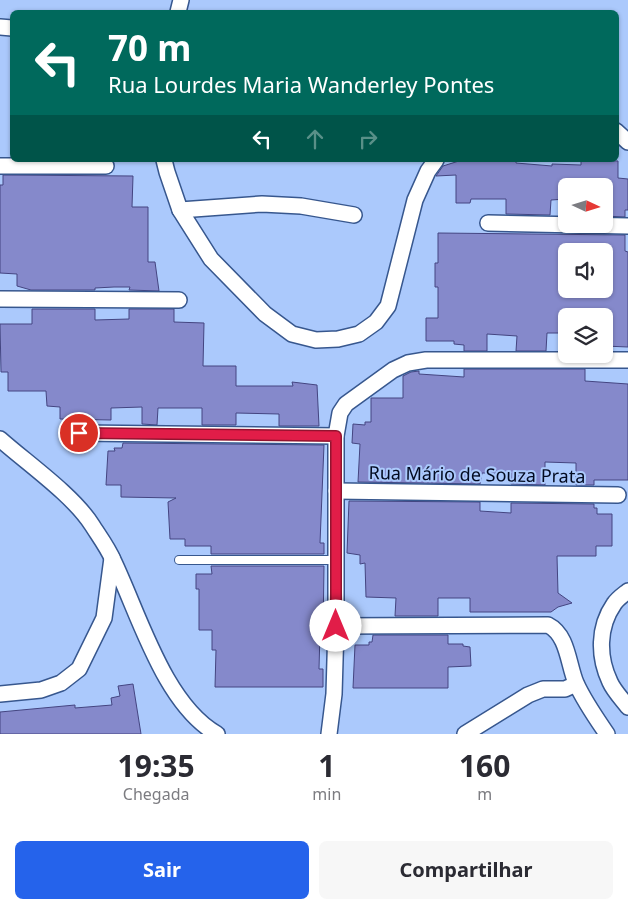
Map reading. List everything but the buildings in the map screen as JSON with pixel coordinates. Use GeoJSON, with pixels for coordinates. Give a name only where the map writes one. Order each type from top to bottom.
{"type":"FeatureCollection","features":[{"type":"Feature","properties":{"kind":"street"},"geometry":{"type":"LineString","coordinates":[[164,162],[180,210],[211,259],[265,314],[292,334],[316,340],[338,339],[359,334],[376,322],[388,306],[415,200],[428,171],[435,162]]}},
{"type":"Feature","properties":{"kind":"street"},"geometry":{"type":"LineString","coordinates":[[0,166],[106,166]]}},
{"type":"Feature","properties":{"kind":"street"},"geometry":{"type":"LineString","coordinates":[[180,210],[262,204],[301,206],[354,215]]}},
{"type":"Feature","properties":{"kind":"street"},"geometry":{"type":"LineString","coordinates":[[488,224],[628,226]]}},
{"type":"Feature","properties":{"kind":"street"},"geometry":{"type":"LineString","coordinates":[[0,299],[179,300]]}},
{"type":"Feature","properties":{"kind":"street"},"geometry":{"type":"LineString","coordinates":[[329,734],[334,694],[336,626],[336,436],[340,413],[346,404],[393,370],[408,363],[426,360],[628,360]]}},
{"type":"Feature","properties":{"kind":"street"},"geometry":{"type":"LineString","coordinates":[[79,433],[336,436]]}},
{"type":"Feature","properties":{"kind":"street"},"geometry":{"type":"LineString","coordinates":[[0,439],[67,496],[90,522],[112,558],[165,678],[186,708],[217,734]]}},
{"type":"Feature","properties":{"kind":"street","name":"Rua Mário de Souza Prata"},"geometry":{"type":"LineString","coordinates":[[336,490],[618,495]]}},
{"type":"Feature","properties":{"kind":"street"},"geometry":{"type":"LineString","coordinates":[[0,694],[41,690],[61,683],[79,669],[104,618],[112,558]]}},
{"type":"Feature","properties":{"kind":"street"},"geometry":{"type":"LineString","coordinates":[[628,591],[615,603],[604,622],[601,643],[603,663],[610,683],[628,707]]}},
{"type":"Feature","properties":{"kind":"street"},"geometry":{"type":"LineString","coordinates":[[336,626],[548,625],[555,629],[561,637],[576,684],[594,716],[607,734]]}},
{"type":"Feature","properties":{"kind":"street"},"geometry":{"type":"LineString","coordinates":[[465,734],[528,694],[543,689],[565,689],[576,684]]}},
{"type":"Feature","properties":{"kind":"lane"},"geometry":{"type":"LineString","coordinates":[[179,560],[336,560]]}},
{"type":"Feature","properties":{"kind":"route"},"geometry":{"type":"LineString","coordinates":[[79,433],[336,436],[336,626]]}}]}
